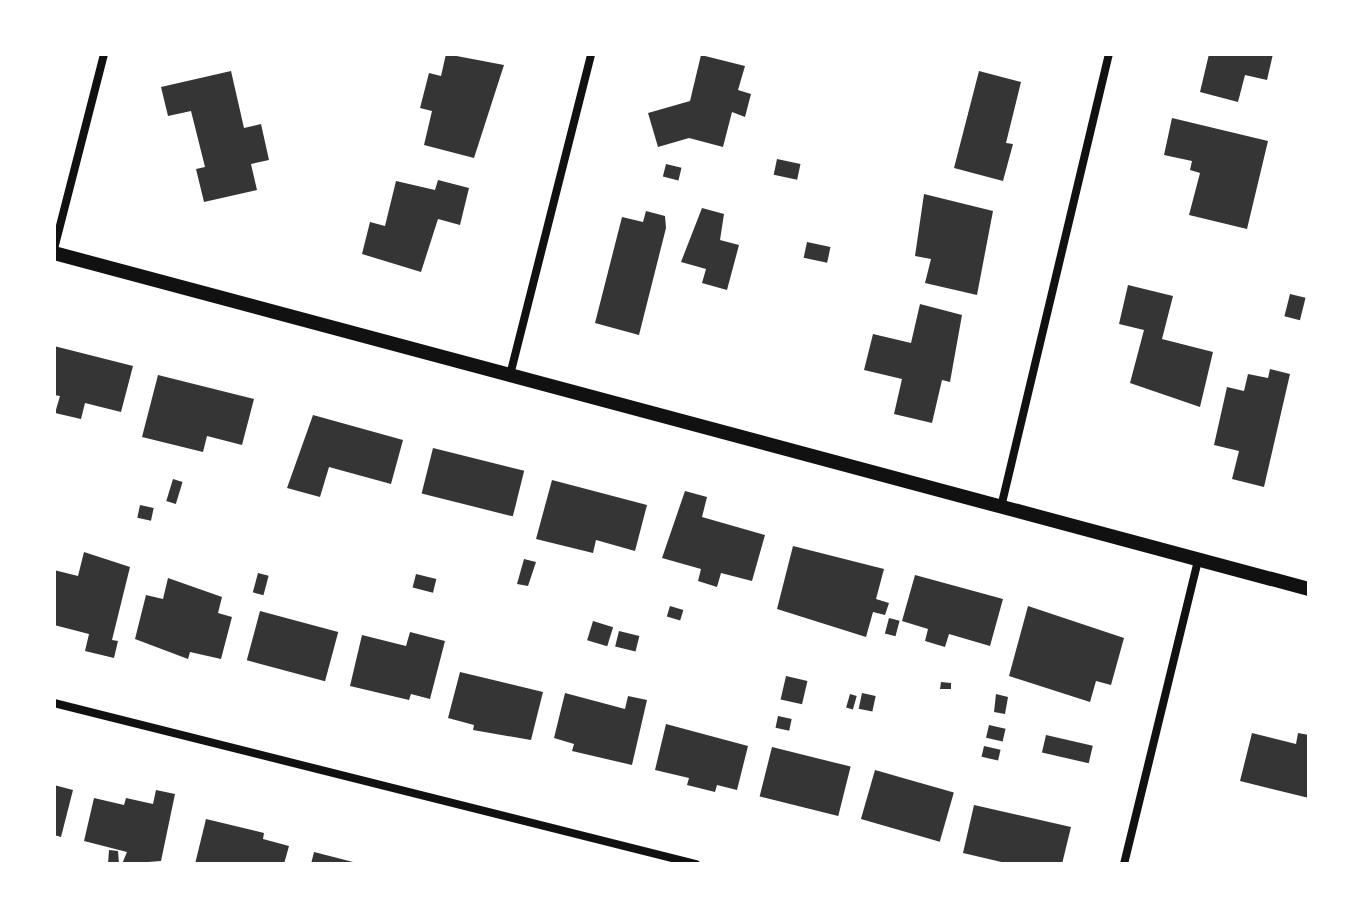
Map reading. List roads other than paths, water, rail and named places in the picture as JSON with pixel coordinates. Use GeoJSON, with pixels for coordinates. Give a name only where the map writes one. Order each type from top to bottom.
{"type":"FeatureCollection","features":[{"type":"Feature","properties":{"kind":"street"},"geometry":{"type":"LineString","coordinates":[[104,54],[54,251],[1309,589]]}},
{"type":"Feature","properties":{"kind":"street"},"geometry":{"type":"LineString","coordinates":[[510,375],[591,54]]}},
{"type":"Feature","properties":{"kind":"street"},"geometry":{"type":"LineString","coordinates":[[1001,507],[1109,54]]}},
{"type":"Feature","properties":{"kind":"street"},"geometry":{"type":"LineString","coordinates":[[1124,864],[1198,560]]}},
{"type":"Feature","properties":{"kind":"street"},"geometry":{"type":"LineString","coordinates":[[54,703],[696,864]]}}]}
